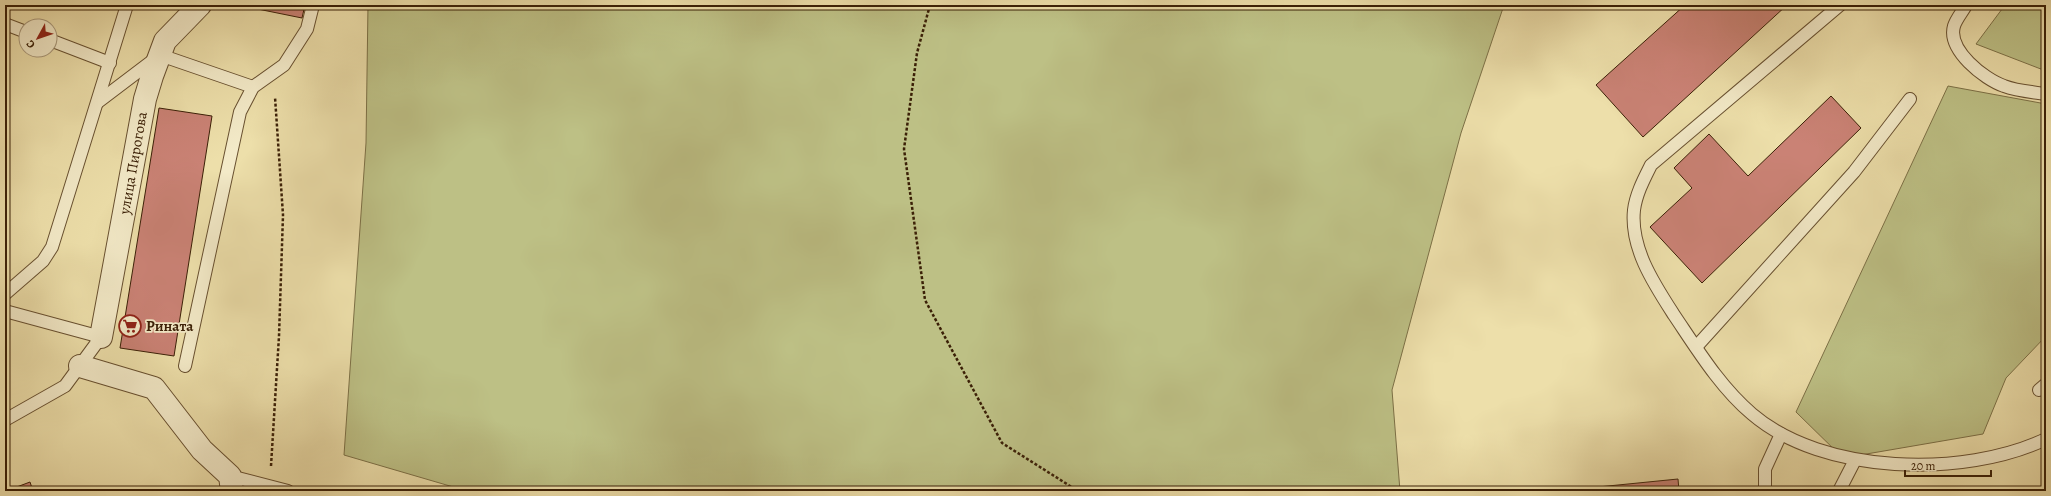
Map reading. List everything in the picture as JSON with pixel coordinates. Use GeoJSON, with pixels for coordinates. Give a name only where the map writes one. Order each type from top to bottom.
{"type":"FeatureCollection","features":[{"type":"Feature","properties":{"kind":"street","name":"улица Пирогова"},"geometry":{"type":"LineString","coordinates":[[101,337],[145,99],[165,41],[200,5]]}},
{"type":"Feature","properties":{"kind":"street"},"geometry":{"type":"LineString","coordinates":[[80,366],[154,388],[202,450],[231,484]]}},
{"type":"Feature","properties":{"kind":"lane"},"geometry":{"type":"LineString","coordinates":[[5,294],[43,261],[52,247],[127,5]]}},
{"type":"Feature","properties":{"kind":"lane"},"geometry":{"type":"LineString","coordinates":[[185,366],[240,112],[253,86],[284,65],[307,29],[313,5]]}},
{"type":"Feature","properties":{"kind":"lane"},"geometry":{"type":"LineString","coordinates":[[1840,5],[1651,165],[1641,185],[1634,209],[1634,233],[1642,260],[1668,305],[1696,348],[1725,386],[1753,415],[1781,434],[1809,448],[1855,460],[1889,463],[1934,463],[1974,460],[2008,452],[2046,439]]}},
{"type":"Feature","properties":{"kind":"lane"},"geometry":{"type":"LineString","coordinates":[[1966,5],[1954,26],[1954,39],[1961,54],[1977,70],[2003,86],[2046,94]]}},
{"type":"Feature","properties":{"kind":"lane"},"geometry":{"type":"LineString","coordinates":[[5,24],[18,29]]}},
{"type":"Feature","properties":{"kind":"lane"},"geometry":{"type":"LineString","coordinates":[[58,43],[110,63]]}},
{"type":"Feature","properties":{"kind":"lane"},"geometry":{"type":"LineString","coordinates":[[98,102],[160,56],[253,86]]}},
{"type":"Feature","properties":{"kind":"lane"},"geometry":{"type":"LineString","coordinates":[[1696,348],[1744,292],[1854,172],[1910,98]]}},
{"type":"Feature","properties":{"kind":"lane"},"geometry":{"type":"LineString","coordinates":[[5,311],[101,337],[65,386],[5,420]]}},
{"type":"Feature","properties":{"kind":"lane"},"geometry":{"type":"LineString","coordinates":[[1764,491],[1764,469],[1781,434]]}},
{"type":"Feature","properties":{"kind":"lane"},"geometry":{"type":"LineString","coordinates":[[1839,491],[1855,460]]}},
{"type":"Feature","properties":{"kind":"lane"},"geometry":{"type":"LineString","coordinates":[[231,484],[269,486],[288,491]]}},
{"type":"Feature","properties":{"kind":"path"},"geometry":{"type":"LineString","coordinates":[[930,5],[917,53],[904,148],[925,300],[1002,443],[1078,491]]}},
{"type":"Feature","properties":{"kind":"path"},"geometry":{"type":"LineString","coordinates":[[269,486],[279,336],[283,215],[273,72]]}},
{"type":"Feature","properties":{"kind":"green space"},"geometry":{"type":"Polygon","coordinates":[[[368,5],[1504,5],[1461,133],[1392,390],[1400,491],[467,491],[344,455],[366,143],[368,5]]]}},
{"type":"Feature","properties":{"kind":"green space"},"geometry":{"type":"Polygon","coordinates":[[[2005,5],[2046,5],[2046,71],[1976,44],[2005,5]]]}},
{"type":"Feature","properties":{"kind":"green space"},"geometry":{"type":"Polygon","coordinates":[[[1948,86],[2046,104],[2046,336],[2006,378],[1983,434],[1843,458],[1796,412],[1948,86]]]}},
{"type":"Feature","properties":{"kind":"building"},"geometry":{"type":"Polygon","coordinates":[[[238,5],[305,5],[302,18],[238,5]]]}},
{"type":"Feature","properties":{"kind":"building"},"geometry":{"type":"Polygon","coordinates":[[[1685,5],[1787,5],[1643,137],[1596,85],[1685,5]]]}},
{"type":"Feature","properties":{"kind":"building"},"geometry":{"type":"Polygon","coordinates":[[[1831,96],[1861,128],[1702,283],[1650,227],[1692,188],[1674,168],[1709,134],[1748,176],[1831,96]]]}},
{"type":"Feature","properties":{"kind":"building"},"geometry":{"type":"Polygon","coordinates":[[[159,108],[212,116],[174,356],[120,348],[159,108]]]}},
{"type":"Feature","properties":{"kind":"building"},"geometry":{"type":"Polygon","coordinates":[[[1678,479],[1679,491],[1598,491],[1598,487],[1678,479]]]}},
{"type":"Feature","properties":{"kind":"building"},"geometry":{"type":"Polygon","coordinates":[[[30,482],[33,491],[6,491],[30,482]]]}},
{"type":"Feature","properties":{"kind":"place","name":"Рината"},"geometry":{"type":"Point","coordinates":[130,326]}}]}
